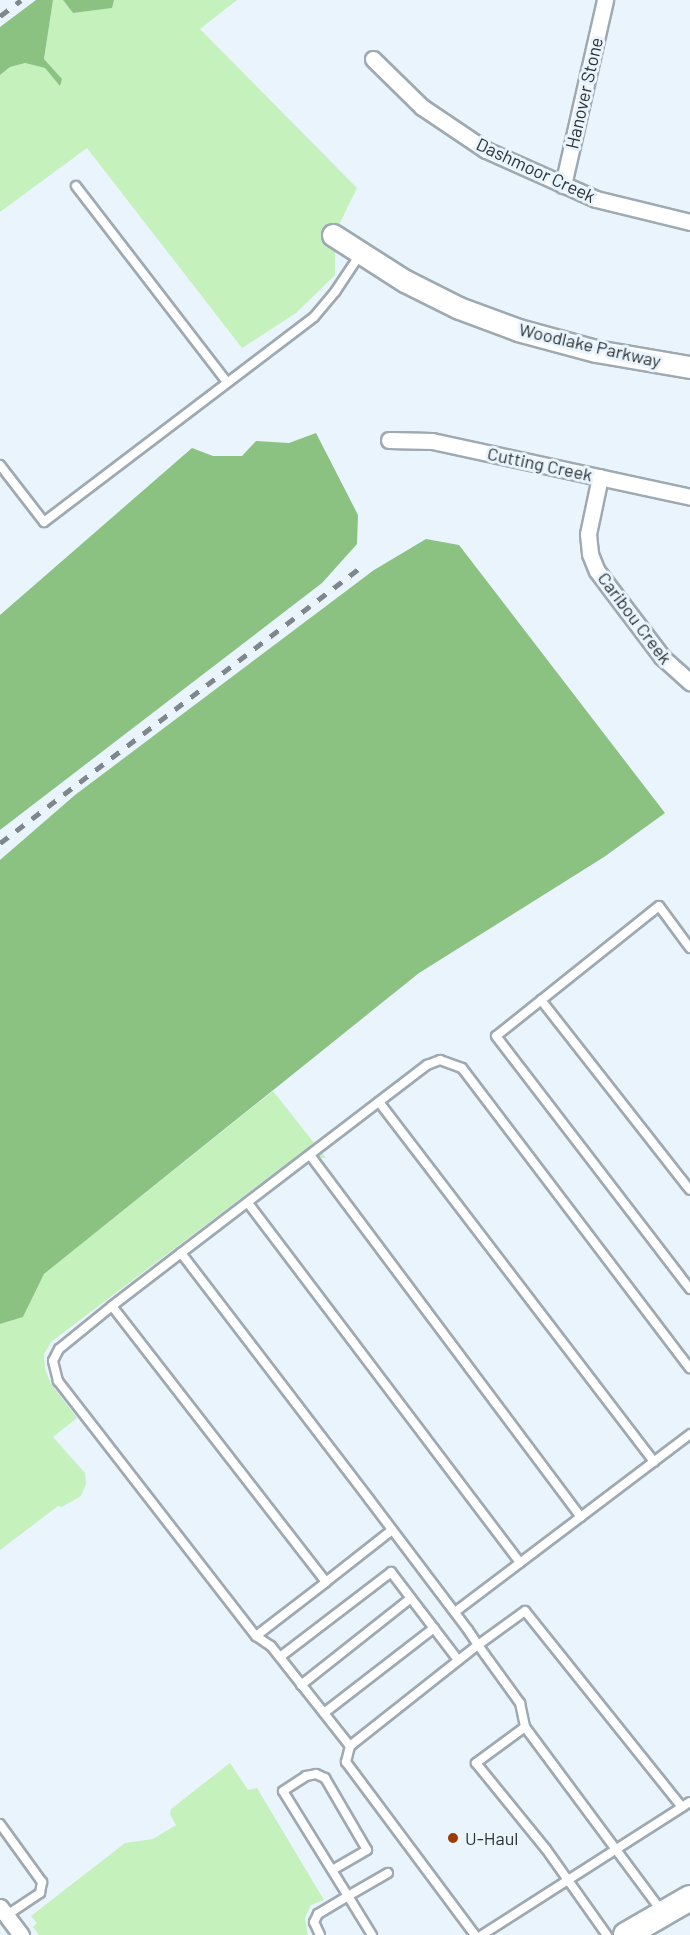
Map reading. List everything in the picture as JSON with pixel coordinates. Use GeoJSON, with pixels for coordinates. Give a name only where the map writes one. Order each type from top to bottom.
{"type":"FeatureCollection","features":[{"type":"Feature","properties":{"kind":"main road"},"geometry":{"type":"LineString","coordinates":[[630,1934],[690,1898]]}},
{"type":"Feature","properties":{"kind":"street","name":"Hanover Stone"},"geometry":{"type":"LineString","coordinates":[[563,186],[605,0]]}},
{"type":"Feature","properties":{"kind":"street","name":"Dashmoor Creek"},"geometry":{"type":"LineString","coordinates":[[373,59],[422,106],[486,150],[563,186],[633,210],[690,222]]}},
{"type":"Feature","properties":{"kind":"street","name":"Woodlake Parkway"},"geometry":{"type":"LineString","coordinates":[[333,235],[405,281],[459,308],[518,330],[596,351],[690,367]]}},
{"type":"Feature","properties":{"kind":"street","name":"Cutting Creek"},"geometry":{"type":"LineString","coordinates":[[389,440],[432,441],[690,497]]}},
{"type":"Feature","properties":{"kind":"street","name":"Caribou Creek"},"geometry":{"type":"LineString","coordinates":[[600,477],[588,534],[590,554],[597,571],[663,657],[690,682]]}},
{"type":"Feature","properties":{"kind":"street"},"geometry":{"type":"LineString","coordinates":[[2,1914],[21,1935]]}},
{"type":"Feature","properties":{"kind":"lane"},"geometry":{"type":"LineString","coordinates":[[76,186],[227,382]]}},
{"type":"Feature","properties":{"kind":"lane"},"geometry":{"type":"LineString","coordinates":[[0,465],[44,522],[314,317],[361,253]]}},
{"type":"Feature","properties":{"kind":"lane"},"geometry":{"type":"LineString","coordinates":[[689,1284],[495,1036],[659,906],[690,948]]}},
{"type":"Feature","properties":{"kind":"lane"},"geometry":{"type":"LineString","coordinates":[[541,1000],[690,1190]]}},
{"type":"Feature","properties":{"kind":"lane"},"geometry":{"type":"LineString","coordinates":[[350,1746],[271,1646],[256,1636],[58,1381],[53,1361],[59,1349],[427,1065],[440,1060],[462,1068],[690,1368]]}},
{"type":"Feature","properties":{"kind":"lane"},"geometry":{"type":"LineString","coordinates":[[379,1102],[654,1462]]}},
{"type":"Feature","properties":{"kind":"lane"},"geometry":{"type":"LineString","coordinates":[[310,1155],[581,1517]]}},
{"type":"Feature","properties":{"kind":"lane"},"geometry":{"type":"LineString","coordinates":[[248,1203],[520,1563]]}},
{"type":"Feature","properties":{"kind":"lane"},"geometry":{"type":"LineString","coordinates":[[181,1254],[455,1612],[520,1703],[525,1726],[614,1850],[664,1913]]}},
{"type":"Feature","properties":{"kind":"lane"},"geometry":{"type":"LineString","coordinates":[[112,1306],[326,1582]]}},
{"type":"Feature","properties":{"kind":"lane"},"geometry":{"type":"LineString","coordinates":[[455,1612],[690,1434]]}},
{"type":"Feature","properties":{"kind":"lane"},"geometry":{"type":"LineString","coordinates":[[256,1636],[392,1530]]}},
{"type":"Feature","properties":{"kind":"lane"},"geometry":{"type":"LineString","coordinates":[[279,1657],[391,1572],[458,1660]]}},
{"type":"Feature","properties":{"kind":"lane"},"geometry":{"type":"LineString","coordinates":[[302,1685],[411,1598]]}},
{"type":"Feature","properties":{"kind":"lane"},"geometry":{"type":"LineString","coordinates":[[475,1935],[346,1762],[350,1746],[458,1660],[525,1611],[682,1807]]}},
{"type":"Feature","properties":{"kind":"lane"},"geometry":{"type":"LineString","coordinates":[[324,1713],[434,1628]]}},
{"type":"Feature","properties":{"kind":"lane"},"geometry":{"type":"LineString","coordinates":[[525,1726],[476,1763],[607,1935]]}},
{"type":"Feature","properties":{"kind":"lane"},"geometry":{"type":"LineString","coordinates":[[333,1870],[367,1850],[325,1779],[316,1774],[306,1776],[283,1791],[372,1935]]}},
{"type":"Feature","properties":{"kind":"lane"},"geometry":{"type":"LineString","coordinates":[[482,1935],[690,1802]]}},
{"type":"Feature","properties":{"kind":"lane"},"geometry":{"type":"LineString","coordinates":[[0,1824],[42,1882],[40,1893],[2,1914]]}},
{"type":"Feature","properties":{"kind":"lane"},"geometry":{"type":"LineString","coordinates":[[320,1935],[314,1922],[318,1914],[388,1873]]}},
{"type":"Feature","properties":{"kind":"green space"},"geometry":{"type":"Polygon","coordinates":[[[36,0],[53,0],[44,59],[62,79],[60,86],[45,68],[25,63],[10,67],[0,75],[0,27],[36,0]]]}},
{"type":"Feature","properties":{"kind":"green space"},"geometry":{"type":"Polygon","coordinates":[[[53,0],[63,0],[73,13],[111,8],[114,0],[237,0],[200,29],[357,188],[338,227],[335,275],[296,313],[242,348],[87,148],[0,212],[0,75],[10,67],[25,63],[45,68],[60,85],[61,79],[44,59],[53,0]]]}},
{"type":"Feature","properties":{"kind":"green space"},"geometry":{"type":"Polygon","coordinates":[[[63,0],[114,0],[112,8],[73,13],[63,0]]]}},
{"type":"Feature","properties":{"kind":"green space"},"geometry":{"type":"Polygon","coordinates":[[[316,433],[358,515],[357,544],[322,583],[0,830],[0,615],[192,448],[213,456],[242,456],[256,441],[289,443],[316,433]]]}},
{"type":"Feature","properties":{"kind":"green space"},"geometry":{"type":"Polygon","coordinates":[[[426,539],[459,545],[665,813],[604,857],[419,973],[44,1274],[23,1317],[0,1324],[0,860],[75,795],[374,570],[426,539]]]}},
{"type":"Feature","properties":{"kind":"green space"},"geometry":{"type":"Polygon","coordinates":[[[273,1091],[326,1158],[299,1157],[286,1164],[51,1342],[44,1354],[45,1369],[51,1384],[77,1418],[53,1437],[85,1473],[86,1484],[81,1496],[62,1507],[58,1506],[0,1550],[0,1324],[23,1317],[44,1274],[273,1091]]]}},
{"type":"Feature","properties":{"kind":"green space"},"geometry":{"type":"Polygon","coordinates":[[[230,1763],[248,1790],[257,1788],[324,1900],[311,1905],[305,1918],[308,1935],[39,1935],[33,1927],[37,1923],[31,1916],[125,1843],[153,1839],[176,1825],[170,1814],[171,1809],[230,1763]]]}},
{"type":"Feature","properties":{"kind":"railway"},"geometry":{"type":"LineString","coordinates":[[0,16],[21,0]]}},
{"type":"Feature","properties":{"kind":"railway"},"geometry":{"type":"LineString","coordinates":[[0,843],[364,565]]}},
{"type":"Feature","properties":{"kind":"place","name":"U-Haul"},"geometry":{"type":"Point","coordinates":[453,1838]}}]}
